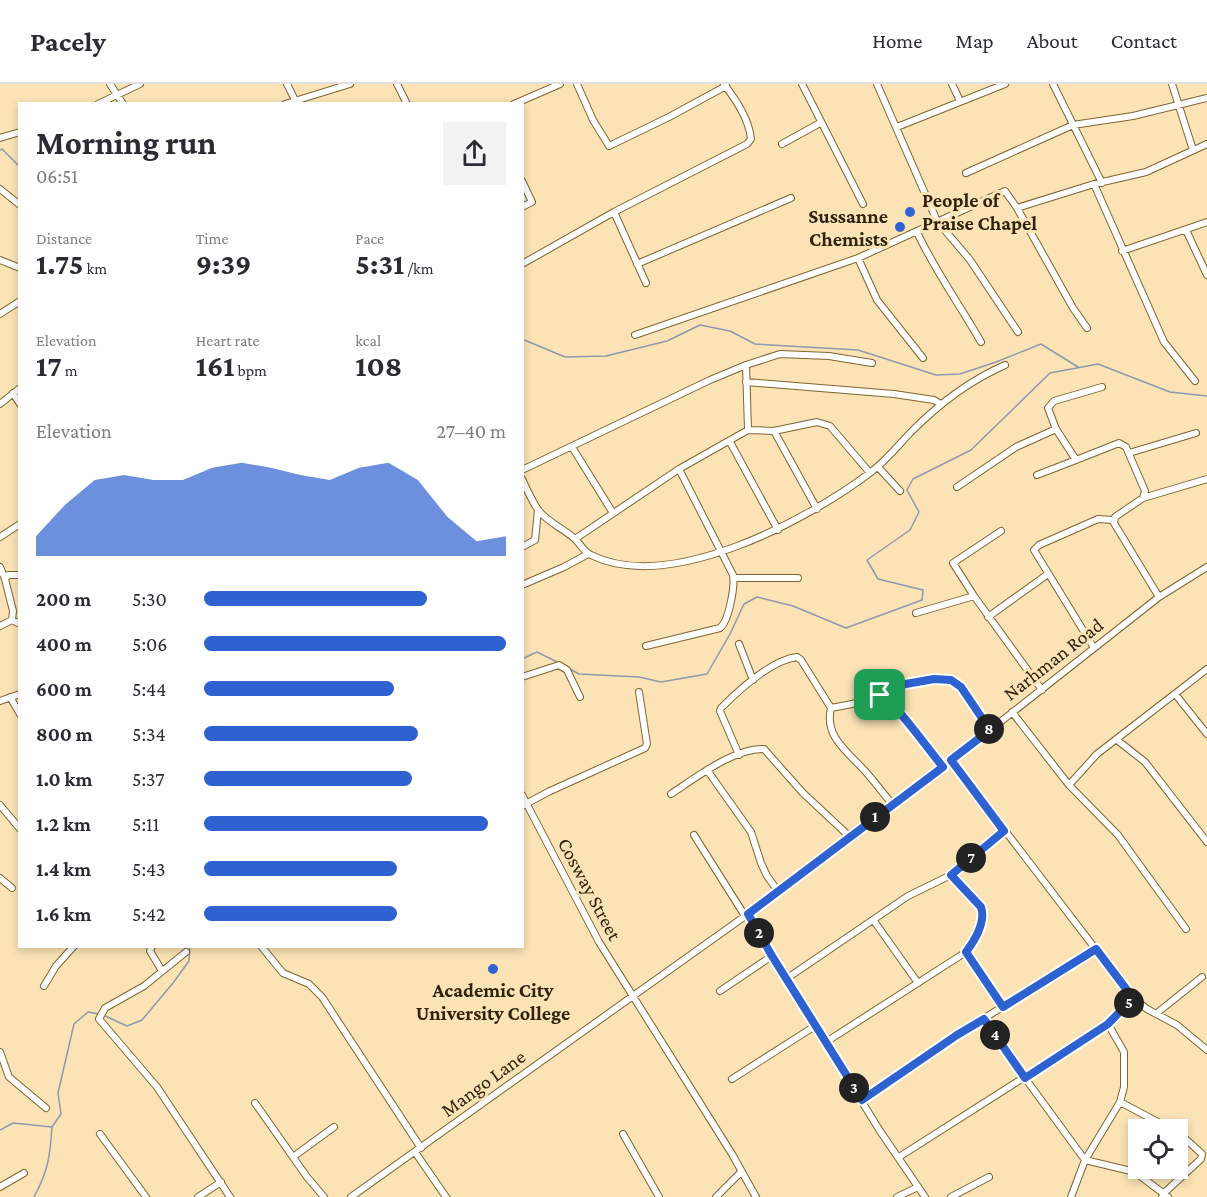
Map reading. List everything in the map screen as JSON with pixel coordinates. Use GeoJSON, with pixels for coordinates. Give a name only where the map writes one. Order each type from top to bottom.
{"type":"FeatureCollection","features":[{"type":"Feature","properties":{"kind":"street"},"geometry":{"type":"LineString","coordinates":[[110,84],[122,102]]}},
{"type":"Feature","properties":{"kind":"street"},"geometry":{"type":"LineString","coordinates":[[102,102],[140,84]]}},
{"type":"Feature","properties":{"kind":"street"},"geometry":{"type":"LineString","coordinates":[[287,84],[295,100]]}},
{"type":"Feature","properties":{"kind":"street"},"geometry":{"type":"LineString","coordinates":[[290,102],[314,100],[350,84]]}},
{"type":"Feature","properties":{"kind":"street"},"geometry":{"type":"LineString","coordinates":[[397,84],[406,102]]}},
{"type":"Feature","properties":{"kind":"street"},"geometry":{"type":"LineString","coordinates":[[519,102],[561,84]]}},
{"type":"Feature","properties":{"kind":"street"},"geometry":{"type":"LineString","coordinates":[[524,263],[614,212],[747,144],[751,139],[748,126],[734,97],[725,85],[669,117],[609,146],[593,120],[577,84]]}},
{"type":"Feature","properties":{"kind":"street"},"geometry":{"type":"LineString","coordinates":[[802,84],[863,204]]}},
{"type":"Feature","properties":{"kind":"street"},"geometry":{"type":"LineString","coordinates":[[877,84],[937,221],[970,260],[1018,332]]}},
{"type":"Feature","properties":{"kind":"street"},"geometry":{"type":"LineString","coordinates":[[952,84],[960,101]]}},
{"type":"Feature","properties":{"kind":"street"},"geometry":{"type":"LineString","coordinates":[[897,127],[1005,84]]}},
{"type":"Feature","properties":{"kind":"street"},"geometry":{"type":"LineString","coordinates":[[1053,84],[1102,183]]}},
{"type":"Feature","properties":{"kind":"street"},"geometry":{"type":"LineString","coordinates":[[1172,84],[1193,150]]}},
{"type":"Feature","properties":{"kind":"street"},"geometry":{"type":"LineString","coordinates":[[966,173],[1073,125],[1132,116],[1207,98]]}},
{"type":"Feature","properties":{"kind":"street"},"geometry":{"type":"LineString","coordinates":[[783,144],[820,123]]}},
{"type":"Feature","properties":{"kind":"street"},"geometry":{"type":"LineString","coordinates":[[0,138],[18,133]]}},
{"type":"Feature","properties":{"kind":"street"},"geometry":{"type":"LineString","coordinates":[[1017,208],[1094,184],[1146,172],[1207,144]]}},
{"type":"Feature","properties":{"kind":"street"},"geometry":{"type":"LineString","coordinates":[[1094,184],[1164,342],[1195,381]]}},
{"type":"Feature","properties":{"kind":"street"},"geometry":{"type":"LineString","coordinates":[[524,185],[532,202],[524,206]]}},
{"type":"Feature","properties":{"kind":"street"},"geometry":{"type":"LineString","coordinates":[[0,189],[18,203]]}},
{"type":"Feature","properties":{"kind":"street"},"geometry":{"type":"LineString","coordinates":[[635,335],[858,258],[1005,191],[1087,328]]}},
{"type":"Feature","properties":{"kind":"street"},"geometry":{"type":"LineString","coordinates":[[638,264],[791,198]]}},
{"type":"Feature","properties":{"kind":"street"},"geometry":{"type":"LineString","coordinates":[[614,212],[646,282]]}},
{"type":"Feature","properties":{"kind":"street"},"geometry":{"type":"LineString","coordinates":[[1122,251],[1207,222]]}},
{"type":"Feature","properties":{"kind":"street"},"geometry":{"type":"LineString","coordinates":[[1186,230],[1207,275]]}},
{"type":"Feature","properties":{"kind":"street"},"geometry":{"type":"LineString","coordinates":[[917,232],[946,287],[966,315],[981,342]]}},
{"type":"Feature","properties":{"kind":"street"},"geometry":{"type":"LineString","coordinates":[[858,258],[877,300],[923,358]]}},
{"type":"Feature","properties":{"kind":"street"},"geometry":{"type":"LineString","coordinates":[[0,260],[18,267]]}},
{"type":"Feature","properties":{"kind":"street"},"geometry":{"type":"LineString","coordinates":[[0,314],[18,302]]}},
{"type":"Feature","properties":{"kind":"street"},"geometry":{"type":"LineString","coordinates":[[524,469],[710,380],[780,354],[829,356],[872,363]]}},
{"type":"Feature","properties":{"kind":"street"},"geometry":{"type":"LineString","coordinates":[[746,365],[748,430]]}},
{"type":"Feature","properties":{"kind":"street"},"geometry":{"type":"LineString","coordinates":[[524,483],[538,510],[575,539],[588,554],[624,565],[676,564],[721,551],[778,530],[817,508],[878,467],[941,404],[1005,365]]}},
{"type":"Feature","properties":{"kind":"street"},"geometry":{"type":"LineString","coordinates":[[746,382],[894,394],[934,400],[941,404]]}},
{"type":"Feature","properties":{"kind":"street"},"geometry":{"type":"LineString","coordinates":[[1076,460],[1056,429],[1048,408],[1051,403],[1102,387]]}},
{"type":"Feature","properties":{"kind":"street"},"geometry":{"type":"LineString","coordinates":[[0,404],[18,389]]}},
{"type":"Feature","properties":{"kind":"street"},"geometry":{"type":"LineString","coordinates":[[13,393],[18,401]]}},
{"type":"Feature","properties":{"kind":"street"},"geometry":{"type":"LineString","coordinates":[[575,539],[679,469],[748,430],[774,430],[817,422],[824,423],[830,426],[870,473]]}},
{"type":"Feature","properties":{"kind":"street"},"geometry":{"type":"LineString","coordinates":[[957,487],[1016,447],[1056,429]]}},
{"type":"Feature","properties":{"kind":"street"},"geometry":{"type":"LineString","coordinates":[[774,430],[817,508]]}},
{"type":"Feature","properties":{"kind":"street"},"geometry":{"type":"LineString","coordinates":[[1129,453],[1196,433]]}},
{"type":"Feature","properties":{"kind":"street"},"geometry":{"type":"LineString","coordinates":[[730,442],[778,530]]}},
{"type":"Feature","properties":{"kind":"street"},"geometry":{"type":"LineString","coordinates":[[1037,475],[1119,443],[1126,447],[1129,453],[1145,491],[1143,498]]}},
{"type":"Feature","properties":{"kind":"street"},"geometry":{"type":"LineString","coordinates":[[572,447],[613,513]]}},
{"type":"Feature","properties":{"kind":"street"},"geometry":{"type":"LineString","coordinates":[[878,467],[900,491]]}},
{"type":"Feature","properties":{"kind":"street"},"geometry":{"type":"LineString","coordinates":[[646,646],[723,626],[727,620],[734,578],[679,469]]}},
{"type":"Feature","properties":{"kind":"street"},"geometry":{"type":"LineString","coordinates":[[1113,520],[1143,498],[1207,479]]}},
{"type":"Feature","properties":{"kind":"street"},"geometry":{"type":"LineString","coordinates":[[524,546],[535,540],[538,510]]}},
{"type":"Feature","properties":{"kind":"street"},"geometry":{"type":"LineString","coordinates":[[1094,648],[1034,550],[1039,545],[1098,519],[1113,520]]}},
{"type":"Feature","properties":{"kind":"street"},"geometry":{"type":"LineString","coordinates":[[1113,520],[1159,597]]}},
{"type":"Feature","properties":{"kind":"street"},"geometry":{"type":"LineString","coordinates":[[0,537],[18,525]]}},
{"type":"Feature","properties":{"kind":"street"},"geometry":{"type":"LineString","coordinates":[[1001,531],[953,563],[1042,690]]}},
{"type":"Feature","properties":{"kind":"street"},"geometry":{"type":"LineString","coordinates":[[524,584],[588,554]]}},
{"type":"Feature","properties":{"kind":"street"},"geometry":{"type":"LineString","coordinates":[[0,567],[13,611],[12,620]]}},
{"type":"Feature","properties":{"kind":"street","name":"Narhman Road"},"geometry":{"type":"LineString","coordinates":[[634,995],[747,915],[943,767],[1159,597],[1207,567]]}},
{"type":"Feature","properties":{"kind":"street"},"geometry":{"type":"LineString","coordinates":[[988,616],[1048,574]]}},
{"type":"Feature","properties":{"kind":"street"},"geometry":{"type":"LineString","coordinates":[[5,579],[8,575],[18,575]]}},
{"type":"Feature","properties":{"kind":"street"},"geometry":{"type":"LineString","coordinates":[[734,578],[798,578]]}},
{"type":"Feature","properties":{"kind":"street"},"geometry":{"type":"LineString","coordinates":[[916,613],[974,596]]}},
{"type":"Feature","properties":{"kind":"street"},"geometry":{"type":"LineString","coordinates":[[12,620],[18,623]]}},
{"type":"Feature","properties":{"kind":"street"},"geometry":{"type":"LineString","coordinates":[[0,626],[12,620]]}},
{"type":"Feature","properties":{"kind":"street"},"geometry":{"type":"LineString","coordinates":[[739,644],[753,680]]}},
{"type":"Feature","properties":{"kind":"street"},"geometry":{"type":"LineString","coordinates":[[739,754],[720,711],[724,704],[774,666],[797,657],[831,708],[829,720],[838,744],[865,771],[892,804]]}},
{"type":"Feature","properties":{"kind":"street"},"geometry":{"type":"LineString","coordinates":[[524,676],[559,665],[567,670],[580,697]]}},
{"type":"Feature","properties":{"kind":"street"},"geometry":{"type":"LineString","coordinates":[[1069,785],[1097,754],[1207,669]]}},
{"type":"Feature","properties":{"kind":"street"},"geometry":{"type":"LineString","coordinates":[[831,708],[843,707],[880,695],[900,685],[934,679],[951,680],[961,687],[990,730]]}},
{"type":"Feature","properties":{"kind":"street"},"geometry":{"type":"LineString","coordinates":[[524,805],[645,748],[648,744],[639,692]]}},
{"type":"Feature","properties":{"kind":"street"},"geometry":{"type":"LineString","coordinates":[[1175,694],[1207,734]]}},
{"type":"Feature","properties":{"kind":"street"},"geometry":{"type":"LineString","coordinates":[[0,701],[18,695]]}},
{"type":"Feature","properties":{"kind":"street"},"geometry":{"type":"LineString","coordinates":[[880,695],[886,697],[943,767]]}},
{"type":"Feature","properties":{"kind":"street"},"geometry":{"type":"LineString","coordinates":[[10,697],[18,711]]}},
{"type":"Feature","properties":{"kind":"street"},"geometry":{"type":"LineString","coordinates":[[1012,712],[1069,785],[1118,835],[1186,929]]}},
{"type":"Feature","properties":{"kind":"street"},"geometry":{"type":"LineString","coordinates":[[1117,740],[1145,762],[1207,842]]}},
{"type":"Feature","properties":{"kind":"street"},"geometry":{"type":"LineString","coordinates":[[671,794],[707,770],[739,754],[756,750],[767,751],[803,793],[849,836]]}},
{"type":"Feature","properties":{"kind":"street"},"geometry":{"type":"LineString","coordinates":[[951,760],[1133,998],[1190,1035],[1207,1050]]}},
{"type":"Feature","properties":{"kind":"street"},"geometry":{"type":"LineString","coordinates":[[707,770],[751,832],[761,863],[778,891]]}},
{"type":"Feature","properties":{"kind":"street"},"geometry":{"type":"LineString","coordinates":[[0,805],[18,827]]}},
{"type":"Feature","properties":{"kind":"street","name":"Cosway Street"},"geometry":{"type":"LineString","coordinates":[[524,805],[595,933],[756,1197]]}},
{"type":"Feature","properties":{"kind":"street"},"geometry":{"type":"LineString","coordinates":[[786,979],[908,896],[951,875],[1004,831]]}},
{"type":"Feature","properties":{"kind":"street"},"geometry":{"type":"LineString","coordinates":[[694,835],[925,1197]]}},
{"type":"Feature","properties":{"kind":"street"},"geometry":{"type":"LineString","coordinates":[[826,1042],[966,952],[980,928],[983,914],[981,907],[951,875]]}},
{"type":"Feature","properties":{"kind":"street"},"geometry":{"type":"LineString","coordinates":[[0,878],[12,888]]}},
{"type":"Feature","properties":{"kind":"street"},"geometry":{"type":"LineString","coordinates":[[874,921],[918,983]]}},
{"type":"Feature","properties":{"kind":"street"},"geometry":{"type":"LineString","coordinates":[[44,986],[56,966],[72,948]]}},
{"type":"Feature","properties":{"kind":"street"},"geometry":{"type":"LineString","coordinates":[[151,948],[152,956],[162,972]]}},
{"type":"Feature","properties":{"kind":"street"},"geometry":{"type":"LineString","coordinates":[[263,948],[283,973],[309,984],[322,997],[446,1197]]}},
{"type":"Feature","properties":{"kind":"street"},"geometry":{"type":"LineString","coordinates":[[862,1100],[957,1035],[1096,949]]}},
{"type":"Feature","properties":{"kind":"street"},"geometry":{"type":"LineString","coordinates":[[186,952],[134,992],[105,1008],[99,1019],[157,1087],[230,1197]]}},
{"type":"Feature","properties":{"kind":"street"},"geometry":{"type":"LineString","coordinates":[[966,952],[1003,1007]]}},
{"type":"Feature","properties":{"kind":"street"},"geometry":{"type":"LineString","coordinates":[[720,991],[772,956]]}},
{"type":"Feature","properties":{"kind":"street"},"geometry":{"type":"LineString","coordinates":[[1157,1013],[1202,977]]}},
{"type":"Feature","properties":{"kind":"street","name":"Mango Lane"},"geometry":{"type":"LineString","coordinates":[[351,1197],[634,995]]}},
{"type":"Feature","properties":{"kind":"street"},"geometry":{"type":"LineString","coordinates":[[899,1157],[1108,1024],[1133,998]]}},
{"type":"Feature","properties":{"kind":"street"},"geometry":{"type":"LineString","coordinates":[[984,1019],[1085,1160],[1135,1172],[1164,1196],[1181,1179]]}},
{"type":"Feature","properties":{"kind":"street"},"geometry":{"type":"LineString","coordinates":[[1071,1197],[1085,1160],[1120,1102],[1125,1087],[1124,1052],[1108,1024]]}},
{"type":"Feature","properties":{"kind":"street"},"geometry":{"type":"LineString","coordinates":[[732,1079],[815,1026]]}},
{"type":"Feature","properties":{"kind":"street"},"geometry":{"type":"LineString","coordinates":[[0,1052],[9,1077],[46,1108]]}},
{"type":"Feature","properties":{"kind":"street"},"geometry":{"type":"LineString","coordinates":[[1120,1102],[1152,1119]]}},
{"type":"Feature","properties":{"kind":"street"},"geometry":{"type":"LineString","coordinates":[[255,1103],[292,1157],[324,1197]]}},
{"type":"Feature","properties":{"kind":"street"},"geometry":{"type":"LineString","coordinates":[[292,1157],[334,1127]]}},
{"type":"Feature","properties":{"kind":"street"},"geometry":{"type":"LineString","coordinates":[[100,1134],[146,1197]]}},
{"type":"Feature","properties":{"kind":"street"},"geometry":{"type":"LineString","coordinates":[[623,1134],[659,1197]]}},
{"type":"Feature","properties":{"kind":"street"},"geometry":{"type":"LineString","coordinates":[[1188,1141],[1202,1154],[1201,1159],[1188,1172]]}},
{"type":"Feature","properties":{"kind":"street"},"geometry":{"type":"LineString","coordinates":[[717,1197],[741,1172]]}},
{"type":"Feature","properties":{"kind":"street"},"geometry":{"type":"LineString","coordinates":[[0,1187],[24,1173]]}},
{"type":"Feature","properties":{"kind":"street"},"geometry":{"type":"LineString","coordinates":[[951,1197],[989,1177]]}},
{"type":"Feature","properties":{"kind":"street"},"geometry":{"type":"LineString","coordinates":[[198,1197],[220,1182]]}},
{"type":"Feature","properties":{"kind":"street"},"geometry":{"type":"LineString","coordinates":[[897,1197],[918,1187]]}},
{"type":"Feature","properties":{"kind":"waterway"},"geometry":{"type":"LineString","coordinates":[[0,150],[2,149],[18,165]]}},
{"type":"Feature","properties":{"kind":"waterway"},"geometry":{"type":"LineString","coordinates":[[524,340],[565,357],[606,356],[667,341],[700,325],[730,331],[755,344],[858,350],[936,375],[960,374],[1041,344],[1078,367]]}},
{"type":"Feature","properties":{"kind":"waterway"},"geometry":{"type":"LineString","coordinates":[[568,668],[579,674],[639,677],[661,682],[707,674],[744,604],[757,597],[793,606],[846,628],[922,600],[923,590],[878,579],[867,560],[910,530],[919,512],[907,490],[913,479],[971,450],[1050,373],[1098,364],[1170,392],[1207,396]]}},
{"type":"Feature","properties":{"kind":"waterway"},"geometry":{"type":"LineString","coordinates":[[524,658],[537,652],[559,663]]}},
{"type":"Feature","properties":{"kind":"waterway"},"geometry":{"type":"LineString","coordinates":[[103,1015],[127,1026],[142,1020],[189,961],[190,948]]}},
{"type":"Feature","properties":{"kind":"waterway"},"geometry":{"type":"LineString","coordinates":[[0,1130],[13,1123],[52,1127],[61,1114],[58,1093],[74,1024],[88,1012],[99,1014]]}},
{"type":"Feature","properties":{"kind":"waterway"},"geometry":{"type":"LineString","coordinates":[[34,1197],[48,1164],[52,1127]]}},
{"type":"Feature","properties":{"kind":"place","name":"People of Praise Chapel"},"geometry":{"type":"Point","coordinates":[910,212]}},
{"type":"Feature","properties":{"kind":"place","name":"Sussanne Chemists"},"geometry":{"type":"Point","coordinates":[900,227]}},
{"type":"Feature","properties":{"kind":"place","name":"Academic City University College"},"geometry":{"type":"Point","coordinates":[493,969]}},
{"type":"Feature","properties":{"kind":"route"},"geometry":{"type":"LineString","coordinates":[[934,679],[951,680],[961,687],[990,730],[951,760],[1004,831],[951,875],[981,907],[983,920],[966,952],[1003,1007],[1096,949],[1133,998],[1108,1024],[1025,1078],[984,1019],[862,1100],[748,914],[943,767],[886,697],[880,695],[900,685],[934,679]]}}]}
